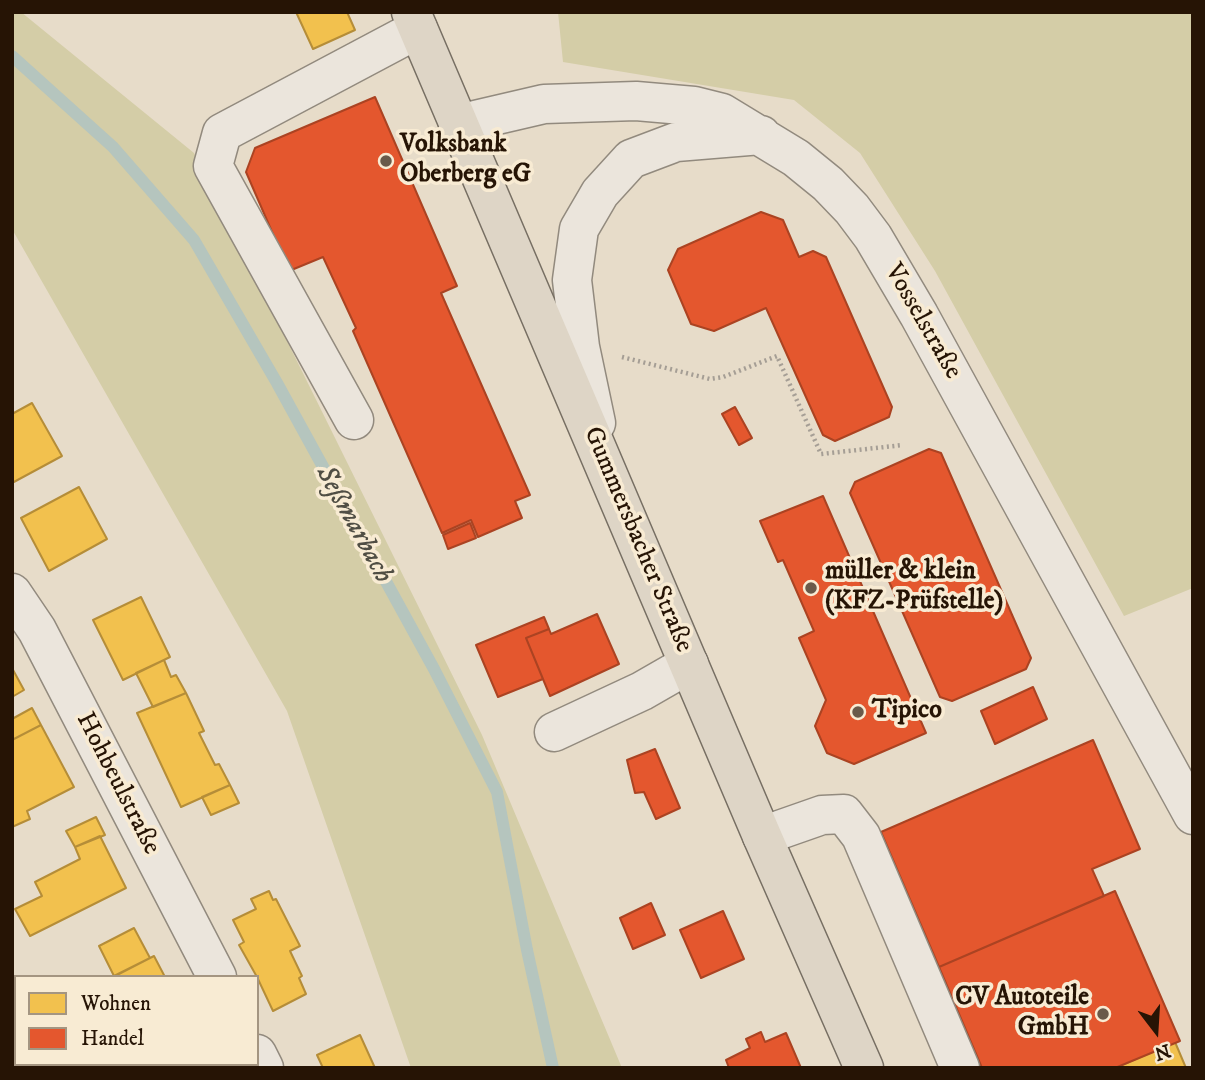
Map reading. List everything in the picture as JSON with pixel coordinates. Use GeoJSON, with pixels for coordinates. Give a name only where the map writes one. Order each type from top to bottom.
{"type":"FeatureCollection","features":[{"type":"Feature","properties":{"kind":"main road","name":"Gummersbacher Straße"},"geometry":{"type":"LineString","coordinates":[[415,20],[762,836],[864,1068]]}},
{"type":"Feature","properties":{"kind":"street"},"geometry":{"type":"LineString","coordinates":[[355,420],[213,166],[222,132],[415,20]]}},
{"type":"Feature","properties":{"kind":"street","name":"Vosselstraße"},"geometry":{"type":"LineString","coordinates":[[458,124],[544,104],[636,101],[694,106],[722,113],[761,135],[828,184],[852,209],[873,237],[919,316],[1193,816]]}},
{"type":"Feature","properties":{"kind":"street"},"geometry":{"type":"LineString","coordinates":[[604,462],[580,346],[572,280],[579,229],[600,193],[631,159],[676,142],[761,135]]}},
{"type":"Feature","properties":{"kind":"street","name":"Hohbeulstraße"},"geometry":{"type":"LineString","coordinates":[[12,593],[37,630],[216,975]]}},
{"type":"Feature","properties":{"kind":"street"},"geometry":{"type":"LineString","coordinates":[[554,732],[642,691],[689,664]]}},
{"type":"Feature","properties":{"kind":"street"},"geometry":{"type":"LineString","coordinates":[[762,836],[822,815],[844,814],[861,835],[960,1068]]}},
{"type":"Feature","properties":{"kind":"path"},"geometry":{"type":"LineString","coordinates":[[580,346],[710,379],[723,377],[776,356],[821,454],[904,445]]}},
{"type":"Feature","properties":{"kind":"shaded area"},"geometry":{"type":"Polygon","coordinates":[[[12,12],[21,12],[194,153],[482,735],[622,1068],[411,1068],[287,711],[12,229],[12,12]]]}},
{"type":"Feature","properties":{"kind":"shaded area"},"geometry":{"type":"Polygon","coordinates":[[[558,12],[1193,12],[1193,588],[1124,616],[935,271],[860,153],[794,100],[563,62],[558,12]]]}},
{"type":"Feature","properties":{"kind":"building: Wohnen"},"geometry":{"type":"Polygon","coordinates":[[[296,12],[347,12],[355,30],[313,49],[296,12]]]}},
{"type":"Feature","properties":{"kind":"building: Wohnen"},"geometry":{"type":"Polygon","coordinates":[[[32,403],[62,456],[12,483],[12,414],[32,403]]]}},
{"type":"Feature","properties":{"kind":"building: Wohnen"},"geometry":{"type":"Polygon","coordinates":[[[79,487],[107,539],[49,571],[21,518],[79,487]]]}},
{"type":"Feature","properties":{"kind":"building: Wohnen"},"geometry":{"type":"Polygon","coordinates":[[[141,597],[170,657],[123,680],[93,620],[141,597]]]}},
{"type":"Feature","properties":{"kind":"building: Wohnen"},"geometry":{"type":"Polygon","coordinates":[[[164,660],[171,677],[176,675],[186,693],[153,707],[136,673],[164,660]]]}},
{"type":"Feature","properties":{"kind":"building: Wohnen"},"geometry":{"type":"Polygon","coordinates":[[[12,668],[24,690],[12,697],[12,668]]]}},
{"type":"Feature","properties":{"kind":"building: Wohnen"},"geometry":{"type":"Polygon","coordinates":[[[186,693],[204,731],[199,733],[215,765],[219,764],[230,785],[181,807],[137,713],[186,693]]]}},
{"type":"Feature","properties":{"kind":"building: Wohnen"},"geometry":{"type":"Polygon","coordinates":[[[32,708],[41,725],[12,740],[12,719],[32,708]]]}},
{"type":"Feature","properties":{"kind":"building: Wohnen"},"geometry":{"type":"Polygon","coordinates":[[[41,725],[74,787],[27,811],[30,819],[12,827],[12,740],[41,725]]]}},
{"type":"Feature","properties":{"kind":"building: Wohnen"},"geometry":{"type":"Polygon","coordinates":[[[230,785],[239,803],[211,815],[202,797],[230,785]]]}},
{"type":"Feature","properties":{"kind":"building: Wohnen"},"geometry":{"type":"Polygon","coordinates":[[[96,817],[105,835],[75,847],[66,831],[96,817]]]}},
{"type":"Feature","properties":{"kind":"building: Wohnen"},"geometry":{"type":"Polygon","coordinates":[[[100,836],[126,888],[30,936],[15,909],[42,896],[35,882],[80,859],[75,847],[100,836]]]}},
{"type":"Feature","properties":{"kind":"building: Wohnen"},"geometry":{"type":"Polygon","coordinates":[[[269,891],[273,900],[276,899],[300,946],[290,951],[302,976],[299,978],[306,994],[273,1011],[259,981],[259,975],[256,975],[239,945],[244,942],[233,920],[256,909],[251,899],[269,891]]]}},
{"type":"Feature","properties":{"kind":"building: Wohnen"},"geometry":{"type":"Polygon","coordinates":[[[134,928],[150,958],[114,975],[99,946],[134,928]]]}},
{"type":"Feature","properties":{"kind":"building: Wohnen"},"geometry":{"type":"Polygon","coordinates":[[[154,956],[164,975],[117,975],[154,956]]]}},
{"type":"Feature","properties":{"kind":"building: Wohnen"},"geometry":{"type":"Polygon","coordinates":[[[360,1035],[375,1068],[323,1068],[317,1055],[360,1035]]]}},
{"type":"Feature","properties":{"kind":"building: Wohnen"},"geometry":{"type":"Polygon","coordinates":[[[1175,1042],[1186,1068],[1115,1068],[1175,1042]]]}},
{"type":"Feature","properties":{"kind":"building: Wohnen"},"geometry":{"type":"Polygon","coordinates":[[[153,1066],[194,1068],[154,1068],[153,1066]]]}},
{"type":"Feature","properties":{"kind":"building: Wohnen"},"geometry":{"type":"Polygon","coordinates":[[[216,1066],[217,1068],[198,1068],[216,1066]]]}},
{"type":"Feature","properties":{"kind":"building: Handel"},"geometry":{"type":"Polygon","coordinates":[[[375,97],[457,286],[441,293],[530,495],[515,501],[522,518],[478,537],[471,520],[442,533],[353,331],[356,328],[323,257],[289,271],[246,172],[255,148],[375,97]]]}},
{"type":"Feature","properties":{"kind":"building: Handel"},"geometry":{"type":"Polygon","coordinates":[[[761,212],[783,220],[799,257],[813,251],[826,257],[892,407],[889,417],[835,441],[823,435],[766,308],[714,331],[691,324],[668,270],[678,249],[761,212]]]}},
{"type":"Feature","properties":{"kind":"building: Handel"},"geometry":{"type":"Polygon","coordinates":[[[735,407],[752,438],[739,445],[722,414],[735,407]]]}},
{"type":"Feature","properties":{"kind":"building: Handel"},"geometry":{"type":"Polygon","coordinates":[[[929,449],[941,453],[1031,658],[1026,669],[952,701],[940,697],[850,493],[855,482],[929,449]]]}},
{"type":"Feature","properties":{"kind":"building: Handel"},"geometry":{"type":"Polygon","coordinates":[[[823,496],[926,733],[854,764],[827,753],[815,726],[826,700],[799,638],[814,631],[783,560],[778,562],[760,521],[823,496]]]}},
{"type":"Feature","properties":{"kind":"building: Handel"},"geometry":{"type":"Polygon","coordinates":[[[470,523],[476,538],[448,549],[443,535],[470,523]]]}},
{"type":"Feature","properties":{"kind":"building: Handel"},"geometry":{"type":"Polygon","coordinates":[[[597,614],[619,664],[550,696],[526,638],[549,629],[551,634],[597,614]]]}},
{"type":"Feature","properties":{"kind":"building: Handel"},"geometry":{"type":"Polygon","coordinates":[[[544,617],[549,629],[526,638],[543,679],[498,697],[476,645],[544,617]]]}},
{"type":"Feature","properties":{"kind":"building: Handel"},"geometry":{"type":"Polygon","coordinates":[[[1033,687],[1047,719],[995,744],[981,711],[1033,687]]]}},
{"type":"Feature","properties":{"kind":"building: Handel"},"geometry":{"type":"Polygon","coordinates":[[[1093,740],[1140,849],[1092,869],[1104,896],[939,967],[881,832],[1093,740]]]}},
{"type":"Feature","properties":{"kind":"building: Handel"},"geometry":{"type":"Polygon","coordinates":[[[655,749],[680,808],[656,819],[644,792],[635,793],[627,760],[655,749]]]}},
{"type":"Feature","properties":{"kind":"building: Handel"},"geometry":{"type":"Polygon","coordinates":[[[1115,891],[1180,1041],[1115,1068],[982,1068],[939,967],[1115,891]]]}},
{"type":"Feature","properties":{"kind":"building: Handel"},"geometry":{"type":"Polygon","coordinates":[[[651,903],[665,935],[633,949],[620,918],[651,903]]]}},
{"type":"Feature","properties":{"kind":"building: Handel"},"geometry":{"type":"Polygon","coordinates":[[[723,911],[744,959],[701,978],[680,930],[723,911]]]}},
{"type":"Feature","properties":{"kind":"building: Handel"},"geometry":{"type":"Polygon","coordinates":[[[761,1032],[765,1042],[786,1033],[801,1068],[729,1068],[726,1060],[750,1048],[746,1039],[761,1032]]]}},
{"type":"Feature","properties":{"kind":"waterway","name":"Seßmarbach"},"geometry":{"type":"LineString","coordinates":[[12,56],[113,147],[194,240],[277,383],[434,669],[497,792],[553,1068]]}},
{"type":"Feature","properties":{"kind":"place","name":"Volksbank Oberberg eG"},"geometry":{"type":"Point","coordinates":[386,161]}},
{"type":"Feature","properties":{"kind":"place","name":"müller & klein (KFZ-Prüfstelle)"},"geometry":{"type":"Point","coordinates":[811,588]}},
{"type":"Feature","properties":{"kind":"place","name":"Tipico"},"geometry":{"type":"Point","coordinates":[858,712]}},
{"type":"Feature","properties":{"kind":"place","name":"CV Autoteile GmbH"},"geometry":{"type":"Point","coordinates":[1103,1014]}}]}
